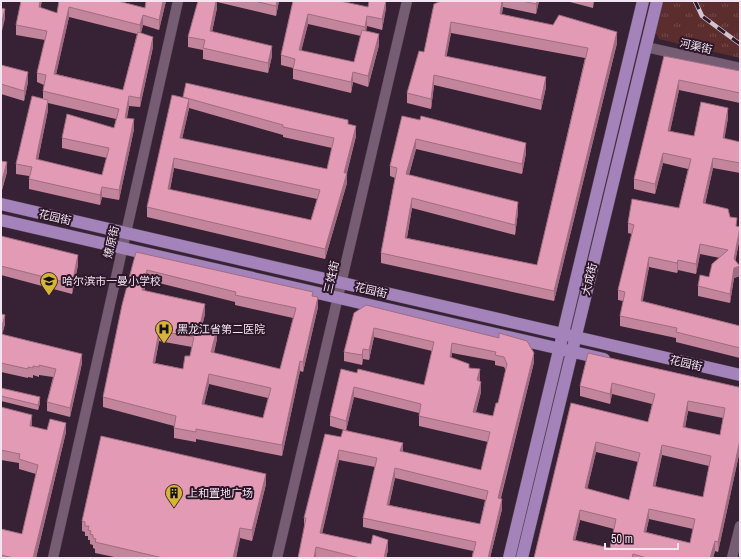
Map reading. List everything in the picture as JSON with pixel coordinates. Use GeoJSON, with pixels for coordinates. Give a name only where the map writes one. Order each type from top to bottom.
{"type":"FeatureCollection","features":[{"type":"Feature","properties":{"kind":"main road","name":"大成街"},"geometry":{"type":"LineString","coordinates":[[522,558],[643,1]]}},
{"type":"Feature","properties":{"kind":"main road","name":"大成街"},"geometry":{"type":"LineString","coordinates":[[569,336],[646,47],[656,1]]}},
{"type":"Feature","properties":{"kind":"main road","name":"花园街"},"geometry":{"type":"LineString","coordinates":[[1,204],[740,375]]}},
{"type":"Feature","properties":{"kind":"main road","name":"花园街"},"geometry":{"type":"LineString","coordinates":[[1,220],[617,362]]}},
{"type":"Feature","properties":{"kind":"main road","name":"大成街"},"geometry":{"type":"LineString","coordinates":[[509,558],[566,350]]}},
{"type":"Feature","properties":{"kind":"street","name":"燎原街"},"geometry":{"type":"LineString","coordinates":[[53,558],[178,1]]}},
{"type":"Feature","properties":{"kind":"street","name":"三姓街"},"geometry":{"type":"LineString","coordinates":[[278,558],[407,1]]}},
{"type":"Feature","properties":{"kind":"street","name":"河渠街"},"geometry":{"type":"LineString","coordinates":[[646,47],[740,68]]}},
{"type":"Feature","properties":{"kind":"street"},"geometry":{"type":"LineString","coordinates":[[732,558],[740,526]]}},
{"type":"Feature","properties":{"kind":"green space"},"geometry":{"type":"Polygon","coordinates":[[[659,1],[740,1],[740,58],[659,39],[653,28],[659,1]]]}},
{"type":"Feature","properties":{"kind":"building"},"geometry":{"type":"Polygon","coordinates":[[[21,1],[40,1],[39,7],[57,13],[59,1],[118,1],[145,8],[146,1],[163,1],[159,20],[143,15],[140,25],[69,7],[54,74],[123,90],[138,32],[153,37],[140,98],[129,96],[125,118],[134,119],[119,190],[102,187],[100,195],[29,179],[32,167],[16,164],[32,96],[48,100],[36,159],[102,175],[109,148],[62,138],[67,114],[114,128],[119,109],[43,91],[46,75],[37,73],[47,31],[16,25],[21,1]]]}},
{"type":"Feature","properties":{"kind":"building"},"geometry":{"type":"Polygon","coordinates":[[[198,1],[216,1],[210,31],[272,46],[268,63],[203,48],[205,40],[188,37],[198,1]]]}},
{"type":"Feature","properties":{"kind":"building"},"geometry":{"type":"Polygon","coordinates":[[[254,1],[277,1],[276,6],[254,1]]]}},
{"type":"Feature","properties":{"kind":"building"},"geometry":{"type":"Polygon","coordinates":[[[293,1],[340,1],[368,7],[369,1],[386,1],[382,19],[367,16],[365,27],[308,14],[299,50],[354,62],[362,30],[379,34],[368,76],[353,72],[351,82],[293,69],[295,59],[281,55],[293,1]]]}},
{"type":"Feature","properties":{"kind":"building"},"geometry":{"type":"Polygon","coordinates":[[[441,1],[502,1],[500,14],[553,25],[559,15],[617,32],[554,291],[381,253],[397,168],[390,166],[402,116],[420,120],[421,116],[526,143],[522,164],[416,139],[406,174],[518,202],[515,225],[412,198],[405,238],[537,265],[588,48],[451,22],[445,56],[546,77],[541,100],[434,75],[431,99],[407,93],[419,51],[424,52],[434,4],[441,1]]]}},
{"type":"Feature","properties":{"kind":"building"},"geometry":{"type":"Polygon","coordinates":[[[522,1],[537,1],[536,4],[522,1]]]}},
{"type":"Feature","properties":{"kind":"building"},"geometry":{"type":"Polygon","coordinates":[[[1,8],[5,9],[1,25],[1,8]]]}},
{"type":"Feature","properties":{"kind":"building"},"geometry":{"type":"Polygon","coordinates":[[[664,56],[740,71],[740,93],[679,80],[668,131],[694,136],[701,102],[728,108],[723,138],[740,142],[740,163],[713,158],[703,203],[728,209],[730,217],[737,218],[736,226],[740,227],[734,259],[740,266],[734,268],[730,294],[698,286],[700,275],[709,277],[712,264],[728,250],[700,244],[696,264],[678,260],[677,263],[649,257],[641,301],[740,326],[740,348],[676,332],[677,328],[620,316],[625,292],[618,290],[634,225],[628,223],[632,199],[679,208],[691,159],[663,153],[655,184],[634,179],[664,56]]]}},
{"type":"Feature","properties":{"kind":"building"},"geometry":{"type":"Polygon","coordinates":[[[1,65],[28,72],[24,91],[1,84],[1,65]]]}},
{"type":"Feature","properties":{"kind":"building"},"geometry":{"type":"Polygon","coordinates":[[[186,83],[348,120],[348,124],[356,126],[344,173],[347,173],[325,249],[147,207],[172,95],[189,99],[180,138],[327,169],[334,138],[283,127],[283,125],[183,97],[186,83]],[[174,158],[168,189],[311,220],[320,190],[174,158]]]}},
{"type":"Feature","properties":{"kind":"building"},"geometry":{"type":"Polygon","coordinates":[[[1,161],[7,162],[2,180],[1,179],[1,161]]]}},
{"type":"Feature","properties":{"kind":"building","name":"哈尔滨市一曼小学校"},"geometry":{"type":"Polygon","coordinates":[[[1,236],[78,255],[72,284],[1,266],[1,236]]]}},
{"type":"Feature","properties":{"kind":"building"},"geometry":{"type":"Polygon","coordinates":[[[136,252],[313,292],[312,296],[318,297],[303,362],[300,361],[282,445],[196,429],[196,432],[174,428],[176,416],[103,397],[122,305],[136,252]],[[147,270],[142,290],[205,304],[200,325],[217,329],[211,352],[280,369],[296,308],[235,295],[236,292],[147,270]],[[159,331],[153,363],[183,369],[185,356],[190,356],[194,337],[159,331]],[[209,374],[202,404],[263,418],[271,388],[209,374]]]}},
{"type":"Feature","properties":{"kind":"building"},"geometry":{"type":"Polygon","coordinates":[[[366,305],[499,338],[499,333],[527,341],[534,353],[498,498],[502,499],[488,558],[472,558],[476,542],[363,518],[377,458],[339,450],[320,533],[371,544],[373,535],[388,540],[384,558],[360,558],[316,547],[314,558],[298,558],[306,518],[304,518],[325,434],[341,437],[343,430],[403,443],[400,451],[481,470],[490,432],[419,416],[421,404],[354,387],[346,421],[330,416],[341,369],[357,373],[358,369],[424,385],[434,342],[374,328],[369,350],[363,349],[362,355],[344,352],[354,313],[366,305]],[[452,343],[450,357],[469,364],[469,368],[480,369],[477,380],[481,382],[473,412],[493,416],[496,403],[498,403],[507,364],[504,357],[495,355],[496,352],[452,343]],[[395,468],[387,505],[480,524],[488,491],[395,468]]]}},
{"type":"Feature","properties":{"kind":"building"},"geometry":{"type":"Polygon","coordinates":[[[1,314],[5,315],[1,330],[1,314]]]}},
{"type":"Feature","properties":{"kind":"building"},"geometry":{"type":"Polygon","coordinates":[[[1,334],[82,354],[70,408],[47,402],[56,369],[39,365],[39,367],[28,367],[28,369],[1,363],[1,334]]]}},
{"type":"Feature","properties":{"kind":"building"},"geometry":{"type":"Polygon","coordinates":[[[588,353],[740,387],[740,440],[718,542],[715,541],[710,558],[647,558],[633,554],[632,558],[534,558],[571,403],[648,422],[655,394],[612,383],[610,394],[580,386],[588,353]],[[688,401],[683,427],[720,435],[725,408],[688,401]],[[596,442],[585,488],[629,500],[640,453],[596,442]],[[662,445],[653,486],[703,497],[711,456],[662,445]],[[649,509],[644,532],[690,543],[695,519],[649,509]],[[580,510],[573,540],[610,548],[616,519],[580,510]]]}},
{"type":"Feature","properties":{"kind":"building"},"geometry":{"type":"Polygon","coordinates":[[[1,388],[40,397],[38,405],[1,396],[1,388]]]}},
{"type":"Feature","properties":{"kind":"building"},"geometry":{"type":"Polygon","coordinates":[[[1,407],[32,415],[30,426],[47,430],[50,419],[66,423],[33,558],[14,558],[1,555],[1,529],[22,534],[38,465],[19,459],[20,454],[1,450],[1,407]]]}},
{"type":"Feature","properties":{"kind":"building","name":"上和置地广场"},"geometry":{"type":"Polygon","coordinates":[[[101,436],[266,474],[252,530],[240,528],[233,558],[163,558],[95,542],[96,539],[90,534],[91,531],[88,530],[89,526],[85,526],[85,522],[82,521],[101,436]]]}},
{"type":"Feature","properties":{"kind":"railway"},"geometry":{"type":"LineString","coordinates":[[695,1],[702,16],[740,44]]}},
{"type":"Feature","properties":{"kind":"place","name":"哈尔滨市一曼小学校"},"geometry":{"type":"Point","coordinates":[49,296]}},
{"type":"Feature","properties":{"kind":"place","name":"黑龙江省第二医院"},"geometry":{"type":"Point","coordinates":[164,344]}},
{"type":"Feature","properties":{"kind":"place","name":"上和置地广场"},"geometry":{"type":"Point","coordinates":[174,508]}}]}
